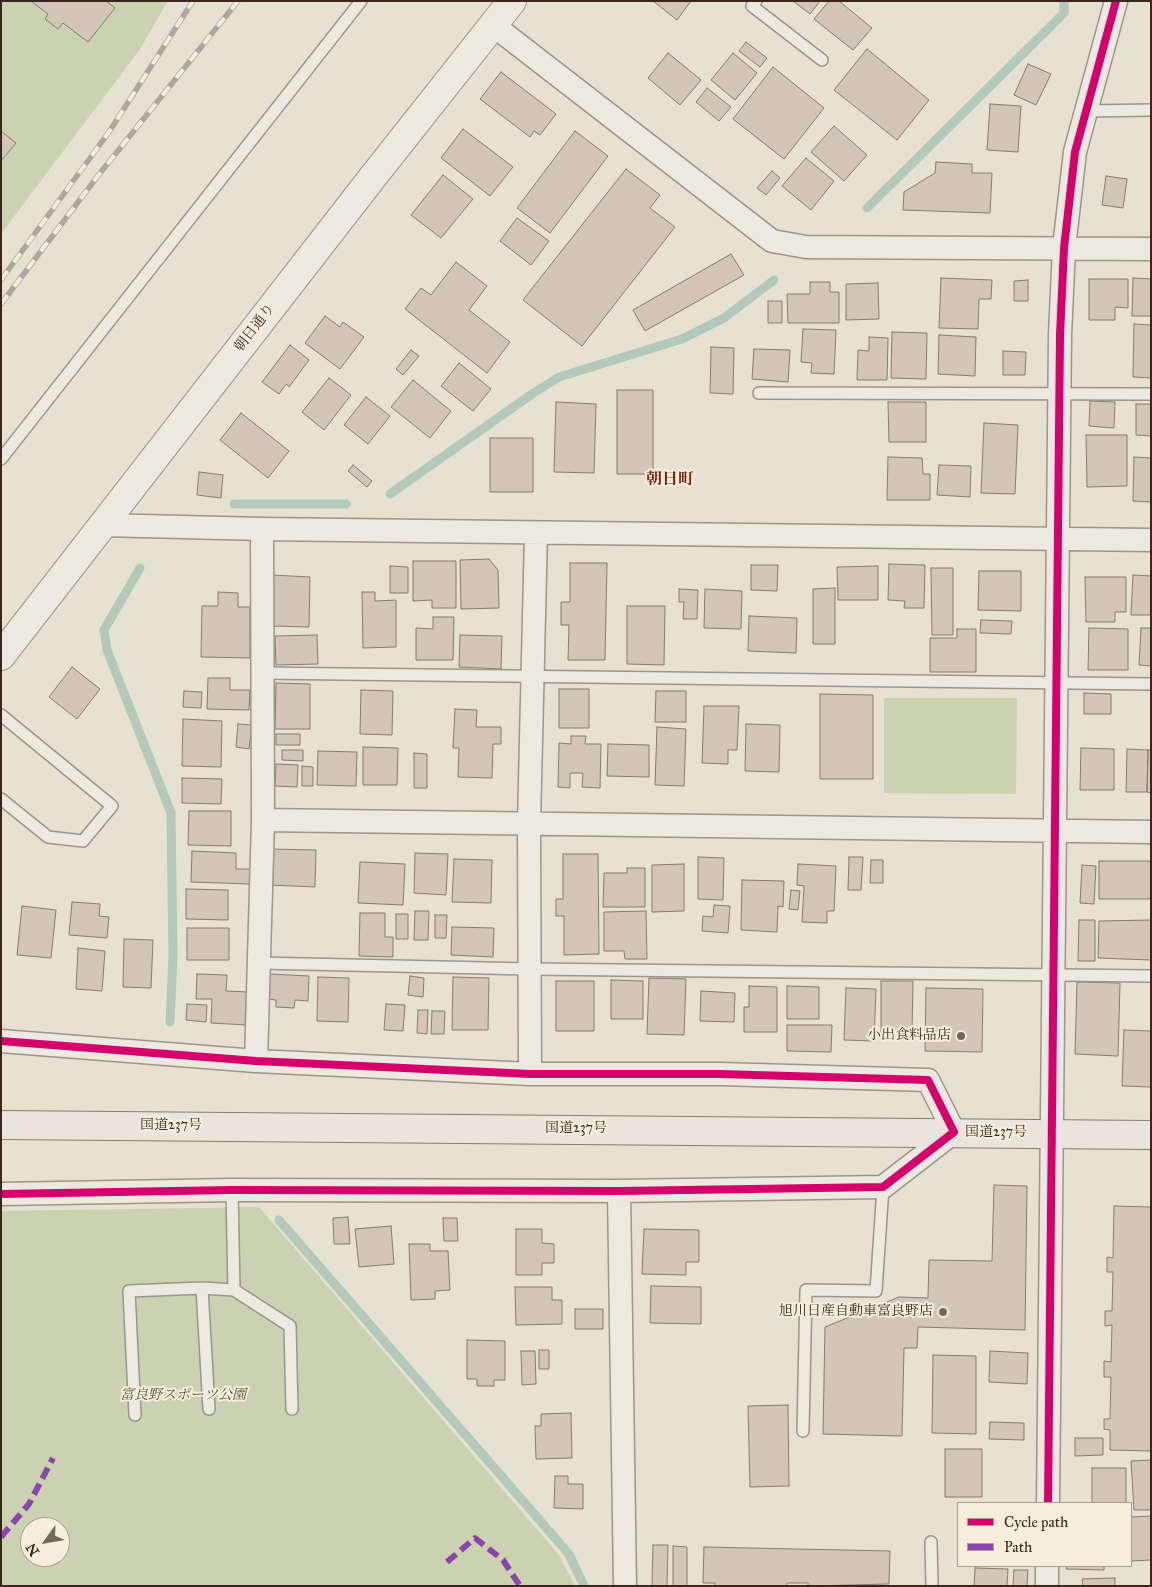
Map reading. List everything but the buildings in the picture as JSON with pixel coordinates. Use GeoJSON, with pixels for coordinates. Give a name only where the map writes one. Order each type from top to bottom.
{"type":"FeatureCollection","features":[{"type":"Feature","properties":{"kind":"highway","name":"国道237号"},"geometry":{"type":"LineString","coordinates":[[1,1125],[1151,1135]]}},
{"type":"Feature","properties":{"kind":"street","name":"朝日通り"},"geometry":{"type":"LineString","coordinates":[[1,656],[512,1]]}},
{"type":"Feature","properties":{"kind":"street"},"geometry":{"type":"LineString","coordinates":[[1048,1502],[1054,1133],[1060,394],[1064,248],[1075,152],[1116,1]]}},
{"type":"Feature","properties":{"kind":"street"},"geometry":{"type":"LineString","coordinates":[[493,25],[772,241],[806,247],[1151,249]]}},
{"type":"Feature","properties":{"kind":"street"},"geometry":{"type":"LineString","coordinates":[[102,525],[536,533],[1151,540]]}},
{"type":"Feature","properties":{"kind":"street"},"geometry":{"type":"LineString","coordinates":[[256,1061],[263,820],[262,529]]}},
{"type":"Feature","properties":{"kind":"street"},"geometry":{"type":"LineString","coordinates":[[530,1074],[529,823],[536,533]]}},
{"type":"Feature","properties":{"kind":"street"},"geometry":{"type":"LineString","coordinates":[[263,820],[1151,832]]}},
{"type":"Feature","properties":{"kind":"street"},"geometry":{"type":"LineString","coordinates":[[1,1041],[256,1061],[530,1074],[720,1074],[928,1080],[954,1132],[883,1187],[619,1191],[232,1190],[1,1194]]}},
{"type":"Feature","properties":{"kind":"street"},"geometry":{"type":"LineString","coordinates":[[619,1191],[625,1586]]}},
{"type":"Feature","properties":{"kind":"street"},"geometry":{"type":"LineString","coordinates":[[1047,1567],[1047,1586]]}},
{"type":"Feature","properties":{"kind":"lane"},"geometry":{"type":"LineString","coordinates":[[1,459],[361,1]]}},
{"type":"Feature","properties":{"kind":"lane"},"geometry":{"type":"LineString","coordinates":[[756,1],[752,6],[822,60]]}},
{"type":"Feature","properties":{"kind":"lane"},"geometry":{"type":"LineString","coordinates":[[1086,111],[1151,110]]}},
{"type":"Feature","properties":{"kind":"lane"},"geometry":{"type":"LineString","coordinates":[[759,393],[1151,394]]}},
{"type":"Feature","properties":{"kind":"lane"},"geometry":{"type":"LineString","coordinates":[[263,673],[532,678],[1151,684]]}},
{"type":"Feature","properties":{"kind":"lane"},"geometry":{"type":"LineString","coordinates":[[1,715],[112,806],[83,841],[48,838],[1,799]]}},
{"type":"Feature","properties":{"kind":"lane"},"geometry":{"type":"LineString","coordinates":[[259,963],[530,969],[1151,976]]}},
{"type":"Feature","properties":{"kind":"lane"},"geometry":{"type":"LineString","coordinates":[[803,1431],[806,1290],[876,1291],[883,1187]]}},
{"type":"Feature","properties":{"kind":"lane"},"geometry":{"type":"LineString","coordinates":[[232,1190],[234,1290]]}},
{"type":"Feature","properties":{"kind":"lane"},"geometry":{"type":"LineString","coordinates":[[202,1288],[209,1409]]}},
{"type":"Feature","properties":{"kind":"lane"},"geometry":{"type":"LineString","coordinates":[[135,1415],[128,1291],[202,1288],[234,1290],[290,1326],[292,1409]]}},
{"type":"Feature","properties":{"kind":"lane"},"geometry":{"type":"LineString","coordinates":[[931,1542],[932,1586]]}},
{"type":"Feature","properties":{"kind":"green space"},"geometry":{"type":"Polygon","coordinates":[[[1,1],[168,1],[140,49],[1,234],[1,1]]]}},
{"type":"Feature","properties":{"kind":"green space"},"geometry":{"type":"Polygon","coordinates":[[[884,698],[1017,698],[1016,794],[884,793],[884,698]]]}},
{"type":"Feature","properties":{"kind":"green space","name":"富良野スポーツ公園"},"geometry":{"type":"Polygon","coordinates":[[[259,1207],[559,1555],[575,1586],[1,1586],[1,1211],[259,1207]]]}},
{"type":"Feature","properties":{"kind":"waterway"},"geometry":{"type":"LineString","coordinates":[[867,208],[1064,13],[1064,1]]}},
{"type":"Feature","properties":{"kind":"waterway"},"geometry":{"type":"LineString","coordinates":[[390,494],[559,377],[682,339],[724,318],[774,280]]}},
{"type":"Feature","properties":{"kind":"waterway"},"geometry":{"type":"LineString","coordinates":[[234,504],[346,504]]}},
{"type":"Feature","properties":{"kind":"waterway"},"geometry":{"type":"LineString","coordinates":[[140,568],[104,630],[107,650],[171,813],[173,957],[170,1022]]}},
{"type":"Feature","properties":{"kind":"waterway"},"geometry":{"type":"LineString","coordinates":[[279,1220],[569,1554],[584,1586]]}},
{"type":"Feature","properties":{"kind":"railway"},"geometry":{"type":"LineString","coordinates":[[1,280],[109,132],[193,1]]}},
{"type":"Feature","properties":{"kind":"railway"},"geometry":{"type":"LineString","coordinates":[[1,304],[97,177],[238,1]]}},
{"type":"Feature","properties":{"kind":"marked path"},"geometry":{"type":"LineString","coordinates":[[1,1537],[29,1504],[53,1458]]}},
{"type":"Feature","properties":{"kind":"marked path"},"geometry":{"type":"LineString","coordinates":[[447,1562],[475,1538],[503,1560],[520,1586]]}},
{"type":"Feature","properties":{"kind":"cycle path"},"geometry":{"type":"LineString","coordinates":[[1048,1502],[1060,335],[1064,248],[1075,152],[1116,1]]}},
{"type":"Feature","properties":{"kind":"cycle path"},"geometry":{"type":"LineString","coordinates":[[1,1041],[256,1061],[530,1074],[720,1074],[928,1080],[954,1132],[883,1187],[619,1191],[232,1190],[1,1194]]}},
{"type":"Feature","properties":{"kind":"place","name":"小出食料品店"},"geometry":{"type":"Point","coordinates":[961,1036]}},
{"type":"Feature","properties":{"kind":"place","name":"旭川日産自動車富良野店"},"geometry":{"type":"Point","coordinates":[943,1312]}},
{"type":"Feature","properties":{"kind":"district","name":"朝日町"},"geometry":{"type":"Point","coordinates":[670,480]}}]}
